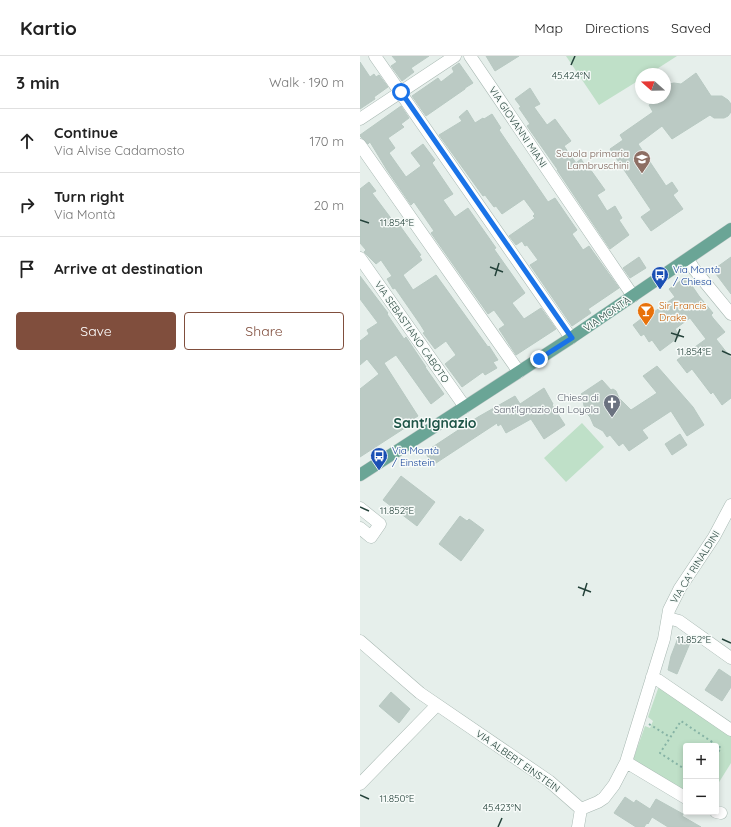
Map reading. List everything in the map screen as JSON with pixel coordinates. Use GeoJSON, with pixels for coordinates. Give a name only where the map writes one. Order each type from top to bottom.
{"type":"FeatureCollection","features":[{"type":"Feature","properties":{"kind":"main road","name":"VIA MONTÀ"},"geometry":{"type":"LineString","coordinates":[[360,475],[572,338],[731,229]]}},
{"type":"Feature","properties":{"kind":"street"},"geometry":{"type":"LineString","coordinates":[[375,56],[572,338]]}},
{"type":"Feature","properties":{"kind":"street"},"geometry":{"type":"LineString","coordinates":[[360,119],[455,56]]}},
{"type":"Feature","properties":{"kind":"street","name":"VIA GIOVANNI MIANI"},"geometry":{"type":"LineString","coordinates":[[470,56],[634,296]]}},
{"type":"Feature","properties":{"kind":"street"},"geometry":{"type":"LineString","coordinates":[[360,145],[519,372]]}},
{"type":"Feature","properties":{"kind":"street","name":"VIA SEBASTIANO CABOTO"},"geometry":{"type":"LineString","coordinates":[[360,258],[465,407]]}},
{"type":"Feature","properties":{"kind":"street"},"geometry":{"type":"LineString","coordinates":[[688,259],[694,270],[731,314]]}},
{"type":"Feature","properties":{"kind":"street","name":"VIA CA' RINALDINI"},"geometry":{"type":"LineString","coordinates":[[581,808],[598,802],[604,798],[614,785],[626,762],[664,639],[672,602],[714,537],[731,505]]}},
{"type":"Feature","properties":{"kind":"street"},"geometry":{"type":"LineString","coordinates":[[360,508],[380,524],[371,537],[360,528]]}},
{"type":"Feature","properties":{"kind":"street"},"geometry":{"type":"LineString","coordinates":[[668,618],[679,622],[731,658]]}},
{"type":"Feature","properties":{"kind":"street","name":"VIA ALBERT EINSTEIN"},"geometry":{"type":"LineString","coordinates":[[360,641],[420,693],[549,781],[581,808]]}},
{"type":"Feature","properties":{"kind":"street"},"geometry":{"type":"LineString","coordinates":[[652,677],[731,730]]}},
{"type":"Feature","properties":{"kind":"street"},"geometry":{"type":"LineString","coordinates":[[360,784],[437,705]]}},
{"type":"Feature","properties":{"kind":"street"},"geometry":{"type":"LineString","coordinates":[[626,762],[683,796]]}},
{"type":"Feature","properties":{"kind":"street"},"geometry":{"type":"LineString","coordinates":[[578,827],[581,808]]}},
{"type":"Feature","properties":{"kind":"path"},"geometry":{"type":"LineString","coordinates":[[683,768],[660,752],[681,721],[714,743]]}},
{"type":"Feature","properties":{"kind":"path"},"geometry":{"type":"LineString","coordinates":[[651,724],[670,737]]}},
{"type":"Feature","properties":{"kind":"green space"},"geometry":{"type":"Polygon","coordinates":[[[566,56],[677,56],[658,68],[635,68],[635,83],[599,105],[566,56]]]}},
{"type":"Feature","properties":{"kind":"green space"},"geometry":{"type":"Polygon","coordinates":[[[582,423],[604,447],[566,482],[544,458],[582,423]]]}},
{"type":"Feature","properties":{"kind":"green space"},"geometry":{"type":"Polygon","coordinates":[[[659,686],[731,735],[731,763],[719,782],[719,743],[683,743],[683,790],[633,760],[645,726],[650,728],[653,721],[648,717],[659,686]]]}},
{"type":"Feature","properties":{"kind":"building"},"geometry":{"type":"Polygon","coordinates":[[[392,56],[429,56],[411,68],[414,72],[402,81],[391,66],[397,62],[392,56]]]}},
{"type":"Feature","properties":{"kind":"building"},"geometry":{"type":"Polygon","coordinates":[[[486,56],[519,56],[495,71],[486,56]]]}},
{"type":"Feature","properties":{"kind":"building"},"geometry":{"type":"Polygon","coordinates":[[[360,62],[370,77],[374,74],[376,77],[379,75],[388,87],[374,97],[375,99],[360,109],[360,62]]]}},
{"type":"Feature","properties":{"kind":"building"},"geometry":{"type":"Polygon","coordinates":[[[459,63],[473,83],[426,116],[412,96],[438,78],[441,82],[454,72],[452,68],[459,63]]]}},
{"type":"Feature","properties":{"kind":"building"},"geometry":{"type":"Polygon","coordinates":[[[696,73],[711,96],[722,96],[728,100],[731,104],[731,112],[724,118],[714,118],[710,115],[672,139],[662,126],[638,144],[666,186],[672,182],[678,191],[673,195],[683,209],[651,231],[641,217],[651,210],[610,149],[623,140],[620,135],[653,112],[649,105],[671,104],[671,84],[681,84],[696,73]]]}},
{"type":"Feature","properties":{"kind":"building"},"geometry":{"type":"Polygon","coordinates":[[[530,88],[540,104],[534,107],[547,125],[555,119],[571,141],[564,146],[576,163],[581,159],[605,190],[597,195],[607,211],[615,206],[622,218],[619,220],[629,235],[610,249],[527,126],[530,124],[519,108],[521,107],[515,99],[530,88]]]}},
{"type":"Feature","properties":{"kind":"building"},"geometry":{"type":"Polygon","coordinates":[[[401,106],[409,118],[401,124],[404,127],[388,138],[395,148],[389,153],[406,177],[421,166],[411,153],[423,144],[435,160],[432,163],[453,194],[443,200],[455,217],[468,208],[496,248],[494,249],[525,293],[512,303],[524,319],[541,308],[556,329],[516,355],[499,329],[505,325],[494,310],[488,314],[431,233],[434,231],[414,202],[411,205],[370,142],[368,144],[360,136],[401,106]]]}},
{"type":"Feature","properties":{"kind":"building"},"geometry":{"type":"Polygon","coordinates":[[[467,110],[475,123],[492,114],[501,128],[499,130],[548,202],[555,198],[577,230],[572,234],[583,250],[589,246],[619,288],[588,309],[591,313],[572,326],[530,265],[538,260],[527,245],[525,246],[522,241],[516,245],[509,236],[535,218],[533,216],[535,214],[524,199],[502,214],[496,206],[494,207],[485,195],[483,196],[439,135],[462,121],[459,117],[467,110]]]}},
{"type":"Feature","properties":{"kind":"building"},"geometry":{"type":"Polygon","coordinates":[[[369,182],[376,191],[372,193],[393,221],[395,219],[421,255],[419,256],[422,260],[403,275],[413,290],[436,275],[488,347],[489,346],[498,360],[493,362],[497,368],[485,375],[483,372],[462,387],[445,364],[456,355],[446,341],[435,349],[423,333],[425,332],[395,288],[393,289],[387,279],[392,276],[381,260],[376,264],[364,252],[366,250],[360,243],[360,189],[369,182]]]}},
{"type":"Feature","properties":{"kind":"building"},"geometry":{"type":"Polygon","coordinates":[[[639,257],[646,268],[630,278],[623,268],[639,257]]]}},
{"type":"Feature","properties":{"kind":"building"},"geometry":{"type":"Polygon","coordinates":[[[731,257],[731,294],[713,270],[731,257]]]}},
{"type":"Feature","properties":{"kind":"building"},"geometry":{"type":"Polygon","coordinates":[[[360,276],[388,313],[387,314],[404,339],[406,337],[444,394],[431,404],[396,355],[384,363],[418,416],[409,422],[411,424],[360,457],[360,389],[379,374],[367,359],[360,365],[360,341],[369,334],[367,330],[378,323],[360,299],[360,276]]]}},
{"type":"Feature","properties":{"kind":"building"},"geometry":{"type":"Polygon","coordinates":[[[686,277],[713,313],[711,315],[713,318],[725,332],[716,339],[731,358],[731,398],[722,405],[713,392],[711,394],[692,369],[687,373],[677,360],[706,339],[690,318],[675,329],[680,336],[660,351],[652,340],[649,342],[644,334],[641,336],[633,325],[653,310],[654,312],[675,297],[669,289],[686,277]]]}},
{"type":"Feature","properties":{"kind":"building"},"geometry":{"type":"Polygon","coordinates":[[[657,366],[693,407],[704,425],[687,436],[671,411],[642,430],[648,438],[629,451],[623,443],[619,446],[610,435],[607,437],[603,431],[594,426],[590,417],[585,412],[581,394],[602,380],[611,390],[613,389],[616,391],[619,398],[631,410],[657,393],[643,376],[657,366]]]}},
{"type":"Feature","properties":{"kind":"building"},"geometry":{"type":"Polygon","coordinates":[[[544,388],[553,404],[552,405],[565,425],[544,439],[531,419],[506,433],[501,424],[498,426],[497,423],[433,465],[425,452],[478,417],[515,396],[520,404],[544,388]]]}},
{"type":"Feature","properties":{"kind":"building"},"geometry":{"type":"Polygon","coordinates":[[[680,434],[687,445],[672,455],[665,444],[680,434]]]}},
{"type":"Feature","properties":{"kind":"building"},"geometry":{"type":"Polygon","coordinates":[[[401,476],[435,502],[417,526],[383,500],[401,476]]]}},
{"type":"Feature","properties":{"kind":"building"},"geometry":{"type":"Polygon","coordinates":[[[460,516],[467,521],[469,519],[484,530],[461,561],[439,544],[460,516]]]}},
{"type":"Feature","properties":{"kind":"building"},"geometry":{"type":"Polygon","coordinates":[[[678,638],[690,643],[677,674],[668,670],[671,656],[678,638]]]}},
{"type":"Feature","properties":{"kind":"building"},"geometry":{"type":"Polygon","coordinates":[[[719,669],[731,677],[731,687],[722,701],[705,690],[719,669]]]}},
{"type":"Feature","properties":{"kind":"building"},"geometry":{"type":"Polygon","coordinates":[[[391,692],[410,709],[399,723],[379,706],[391,692]]]}},
{"type":"Feature","properties":{"kind":"building"},"geometry":{"type":"Polygon","coordinates":[[[625,797],[634,803],[636,800],[650,809],[656,799],[683,814],[682,816],[701,827],[668,827],[652,817],[648,824],[647,823],[644,827],[636,827],[614,813],[625,797]]]}},
{"type":"Feature","properties":{"kind":"place","name":"Scuola primaria Lambruschini"},"geometry":{"type":"Point","coordinates":[642,174]}},
{"type":"Feature","properties":{"kind":"place","name":"Via Montà / Chiesa"},"geometry":{"type":"Point","coordinates":[660,290]}},
{"type":"Feature","properties":{"kind":"place","name":"Sir Francis Drake"},"geometry":{"type":"Point","coordinates":[646,326]}},
{"type":"Feature","properties":{"kind":"place","name":"Chiesa di Sant'Ignazio da Loyola"},"geometry":{"type":"Point","coordinates":[612,418]}},
{"type":"Feature","properties":{"kind":"place","name":"Via Montà / Einstein"},"geometry":{"type":"Point","coordinates":[379,471]}},
{"type":"Feature","properties":{"kind":"district","name":"Sant'Ignazio"},"geometry":{"type":"Point","coordinates":[435,423]}},
{"type":"Feature","properties":{"kind":"route"},"geometry":{"type":"LineString","coordinates":[[401,92],[572,338],[539,359]]}}]}
